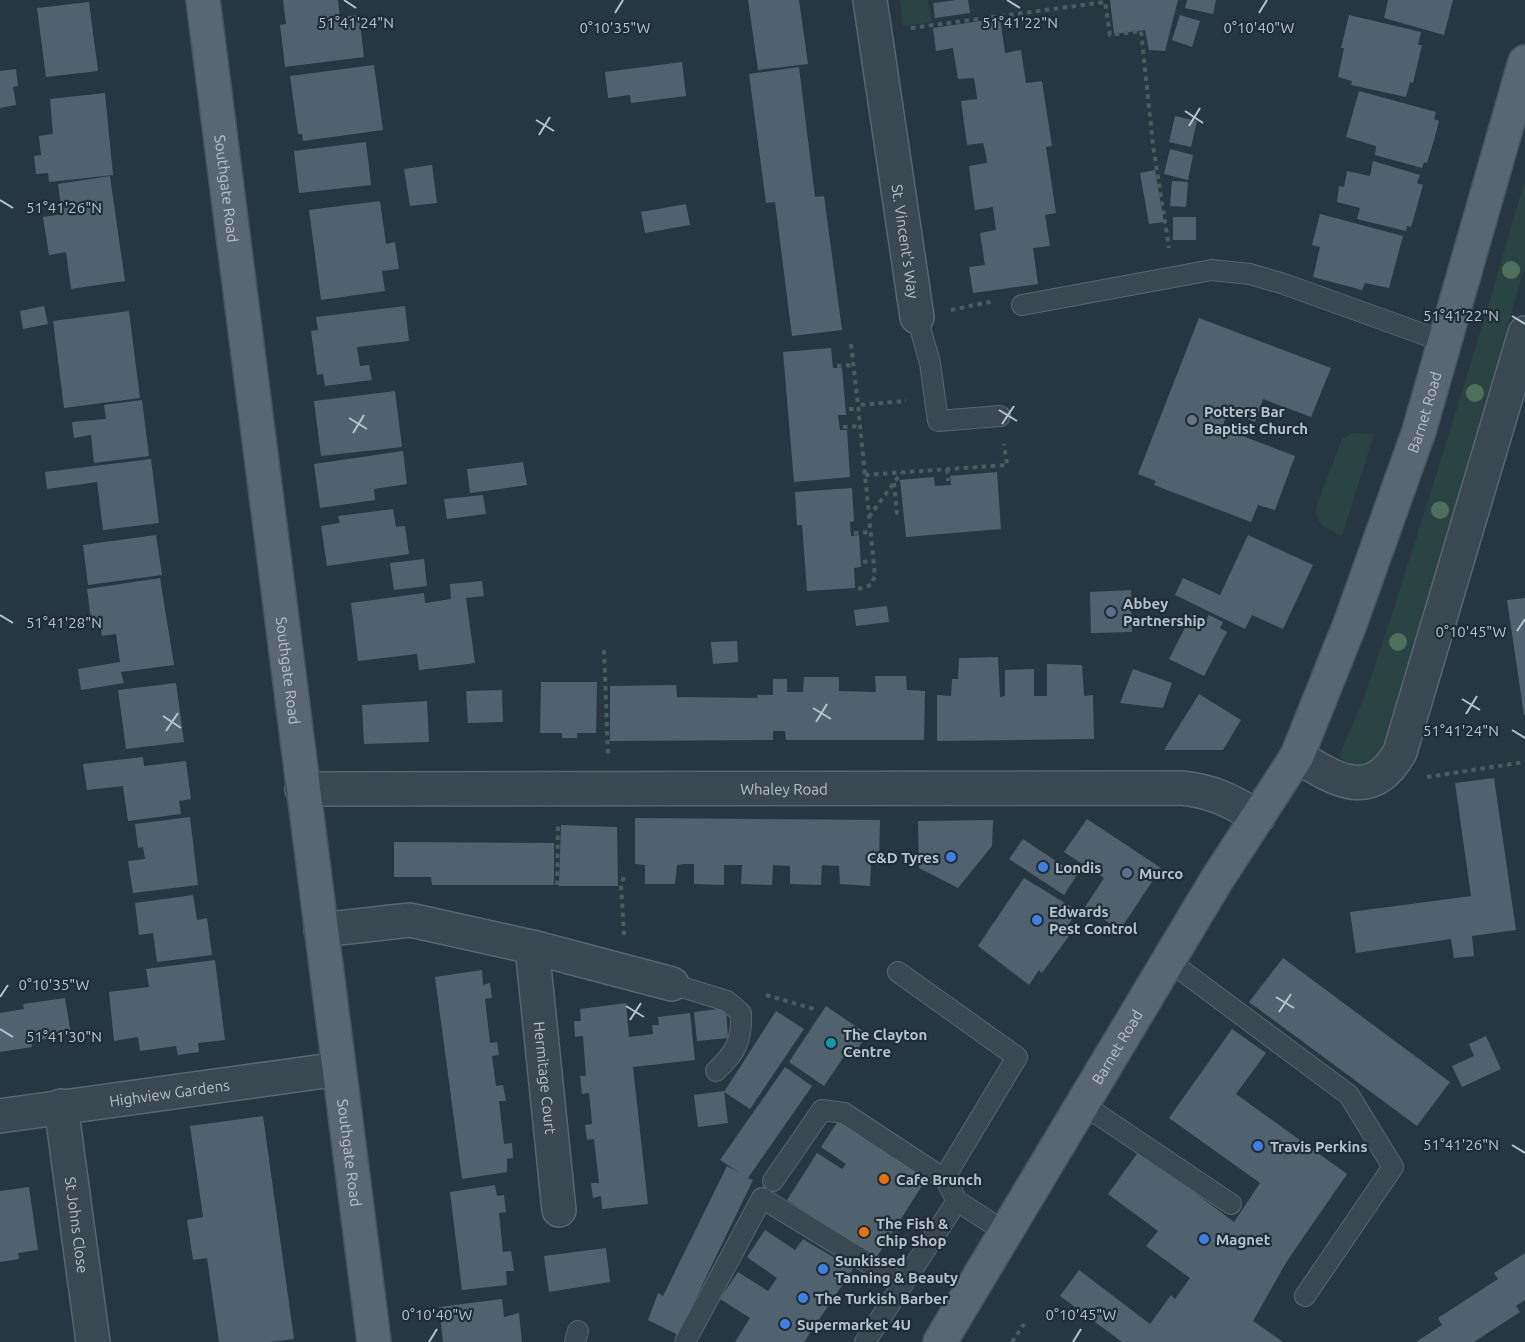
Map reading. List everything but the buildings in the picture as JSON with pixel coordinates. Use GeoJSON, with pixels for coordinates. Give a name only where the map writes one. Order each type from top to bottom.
{"type":"FeatureCollection","features":[{"type":"Feature","properties":{"kind":"main road","name":"Southgate Road"},"geometry":{"type":"LineString","coordinates":[[203,0],[374,1342]]}},
{"type":"Feature","properties":{"kind":"main road","name":"Barnet Road"},"geometry":{"type":"LineString","coordinates":[[940,1342],[1169,961],[1297,756],[1350,624],[1412,452],[1525,62]]}},
{"type":"Feature","properties":{"kind":"street","name":"St. Vincent's Way"},"geometry":{"type":"LineString","coordinates":[[870,0],[917,317]]}},
{"type":"Feature","properties":{"kind":"street"},"geometry":{"type":"LineString","coordinates":[[1297,756],[1342,781],[1358,784],[1372,781],[1394,762],[1406,738],[1525,333]]}},
{"type":"Feature","properties":{"kind":"street","name":"Whaley Road"},"geometry":{"type":"LineString","coordinates":[[302,789],[1181,788],[1206,790],[1230,800],[1258,817]]}},
{"type":"Feature","properties":{"kind":"street"},"geometry":{"type":"LineString","coordinates":[[321,930],[410,920],[532,947],[672,984]]}},
{"type":"Feature","properties":{"kind":"street","name":"Hermitage Court"},"geometry":{"type":"LineString","coordinates":[[532,947],[559,1210]]}},
{"type":"Feature","properties":{"kind":"street","name":"Highview Gardens"},"geometry":{"type":"LineString","coordinates":[[0,1116],[339,1069]]}},
{"type":"Feature","properties":{"kind":"street","name":"St Johns Close"},"geometry":{"type":"LineString","coordinates":[[61,1107],[93,1342]]}},
{"type":"Feature","properties":{"kind":"lane"},"geometry":{"type":"LineString","coordinates":[[1022,306],[1212,270],[1250,274],[1323,297],[1445,342]]}},
{"type":"Feature","properties":{"kind":"lane","name":"St. Vincent's Way"},"geometry":{"type":"LineString","coordinates":[[917,317],[930,363],[938,421],[1000,416]]}},
{"type":"Feature","properties":{"kind":"lane"},"geometry":{"type":"LineString","coordinates":[[1169,961],[1349,1095],[1394,1167],[1305,1296]]}},
{"type":"Feature","properties":{"kind":"lane"},"geometry":{"type":"LineString","coordinates":[[898,972],[1017,1057],[949,1170],[946,1180]]}},
{"type":"Feature","properties":{"kind":"lane"},"geometry":{"type":"LineString","coordinates":[[672,984],[727,1001],[741,1013],[742,1036],[729,1059],[716,1071]]}},
{"type":"Feature","properties":{"kind":"lane"},"geometry":{"type":"LineString","coordinates":[[1084,1105],[1231,1204]]}},
{"type":"Feature","properties":{"kind":"lane"},"geometry":{"type":"LineString","coordinates":[[773,1180],[822,1110],[844,1113],[946,1180],[957,1201],[1007,1233]]}},
{"type":"Feature","properties":{"kind":"lane"},"geometry":{"type":"LineString","coordinates":[[685,1342],[762,1198],[902,1284]]}},
{"type":"Feature","properties":{"kind":"lane"},"geometry":{"type":"LineString","coordinates":[[865,1342],[957,1201]]}},
{"type":"Feature","properties":{"kind":"path"},"geometry":{"type":"LineString","coordinates":[[875,33],[1105,2],[1110,34],[1141,31],[1172,276]]}},
{"type":"Feature","properties":{"kind":"path"},"geometry":{"type":"LineString","coordinates":[[917,317],[1008,298],[1022,306]]}},
{"type":"Feature","properties":{"kind":"path"},"geometry":{"type":"LineString","coordinates":[[850,344],[871,532],[874,581],[867,588],[858,589]]}},
{"type":"Feature","properties":{"kind":"path"},"geometry":{"type":"LineString","coordinates":[[837,366],[853,365]]}},
{"type":"Feature","properties":{"kind":"path"},"geometry":{"type":"LineString","coordinates":[[849,409],[936,399]]}},
{"type":"Feature","properties":{"kind":"path"},"geometry":{"type":"LineString","coordinates":[[865,475],[1007,465],[1000,416]]}},
{"type":"Feature","properties":{"kind":"path"},"geometry":{"type":"LineString","coordinates":[[843,427],[860,426]]}},
{"type":"Feature","properties":{"kind":"path"},"geometry":{"type":"LineString","coordinates":[[947,469],[948,482]]}},
{"type":"Feature","properties":{"kind":"path"},"geometry":{"type":"LineString","coordinates":[[869,517],[901,472]]}},
{"type":"Feature","properties":{"kind":"path"},"geometry":{"type":"LineString","coordinates":[[894,483],[897,513],[902,513]]}},
{"type":"Feature","properties":{"kind":"path"},"geometry":{"type":"LineString","coordinates":[[854,533],[871,532]]}},
{"type":"Feature","properties":{"kind":"path"},"geometry":{"type":"LineString","coordinates":[[863,562],[873,561]]}},
{"type":"Feature","properties":{"kind":"path"},"geometry":{"type":"LineString","coordinates":[[604,650],[609,788]]}},
{"type":"Feature","properties":{"kind":"path"},"geometry":{"type":"LineString","coordinates":[[1394,762],[1422,778],[1525,762]]}},
{"type":"Feature","properties":{"kind":"path"},"geometry":{"type":"LineString","coordinates":[[556,885],[560,788]]}},
{"type":"Feature","properties":{"kind":"path"},"geometry":{"type":"LineString","coordinates":[[1012,1342],[1024,1324]]}},
{"type":"Feature","properties":{"kind":"green space"},"geometry":{"type":"Polygon","coordinates":[[[900,0],[928,0],[932,22],[903,26],[900,0]]]}},
{"type":"Feature","properties":{"kind":"green space"},"geometry":{"type":"Polygon","coordinates":[[[1525,179],[1525,266],[1387,743],[1378,757],[1372,761],[1359,766],[1352,765],[1339,755],[1371,678],[1389,625],[1525,179]]]}},
{"type":"Feature","properties":{"kind":"green space"},"geometry":{"type":"Polygon","coordinates":[[[1352,433],[1374,434],[1342,536],[1320,522],[1316,507],[1342,439],[1352,433]]]}},
{"type":"Feature","properties":{"kind":"place","name":"Potters Bar Baptist Church"},"geometry":{"type":"Point","coordinates":[1192,420]}},
{"type":"Feature","properties":{"kind":"place","name":"Abbey Partnership"},"geometry":{"type":"Point","coordinates":[1111,612]}},
{"type":"Feature","properties":{"kind":"place","name":"C&D Tyres"},"geometry":{"type":"Point","coordinates":[951,857]}},
{"type":"Feature","properties":{"kind":"place","name":"Londis"},"geometry":{"type":"Point","coordinates":[1043,867]}},
{"type":"Feature","properties":{"kind":"place","name":"Murco"},"geometry":{"type":"Point","coordinates":[1127,873]}},
{"type":"Feature","properties":{"kind":"place","name":"Edwards Pest Control"},"geometry":{"type":"Point","coordinates":[1037,920]}},
{"type":"Feature","properties":{"kind":"place","name":"The Clayton Centre"},"geometry":{"type":"Point","coordinates":[831,1043]}},
{"type":"Feature","properties":{"kind":"place","name":"Travis Perkins"},"geometry":{"type":"Point","coordinates":[1258,1146]}},
{"type":"Feature","properties":{"kind":"place","name":"Cafe Brunch"},"geometry":{"type":"Point","coordinates":[884,1179]}},
{"type":"Feature","properties":{"kind":"place","name":"The Fish & Chip Shop"},"geometry":{"type":"Point","coordinates":[864,1232]}},
{"type":"Feature","properties":{"kind":"place","name":"Magnet"},"geometry":{"type":"Point","coordinates":[1204,1239]}},
{"type":"Feature","properties":{"kind":"place","name":"Sunkissed Tanning & Beauty"},"geometry":{"type":"Point","coordinates":[823,1269]}},
{"type":"Feature","properties":{"kind":"place","name":"The Turkish Barber"},"geometry":{"type":"Point","coordinates":[803,1298]}},
{"type":"Feature","properties":{"kind":"place","name":"Supermarket 4U"},"geometry":{"type":"Point","coordinates":[785,1324]}}]}
